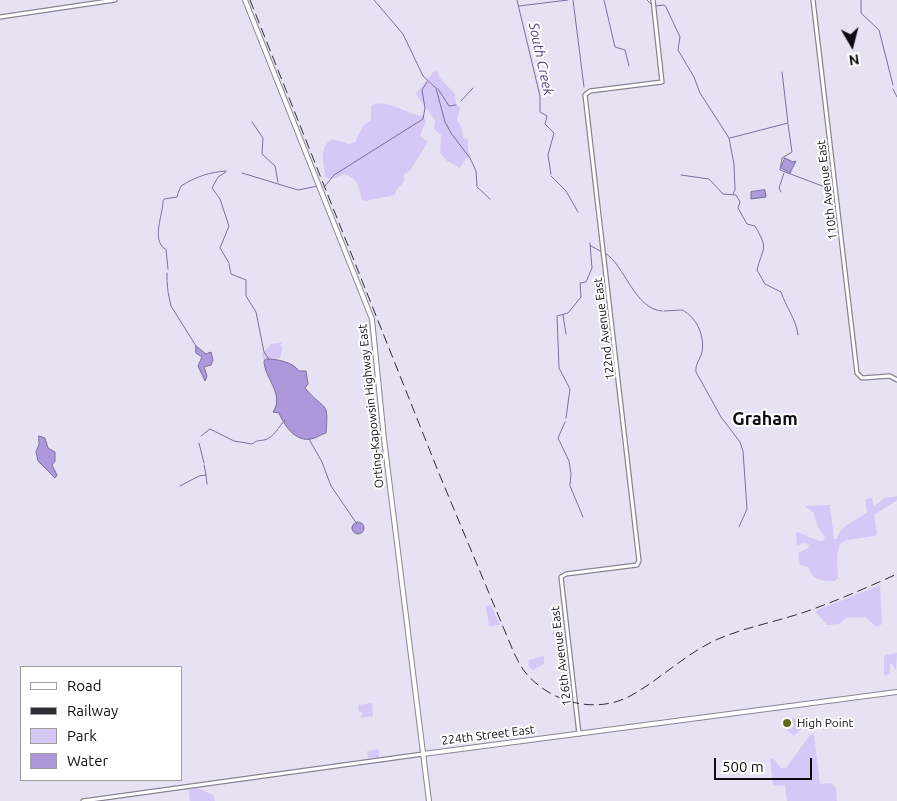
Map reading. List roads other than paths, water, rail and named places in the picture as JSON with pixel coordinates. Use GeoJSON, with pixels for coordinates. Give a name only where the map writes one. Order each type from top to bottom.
{"type":"FeatureCollection","features":[{"type":"Feature","properties":{"kind":"main road","name":"Orting-Kapowsin Highway East"},"geometry":{"type":"LineString","coordinates":[[245,0],[372,319],[384,439],[429,801]]}},
{"type":"Feature","properties":{"kind":"main road","name":"224th Street East"},"geometry":{"type":"LineString","coordinates":[[422,754],[897,692]]}},
{"type":"Feature","properties":{"kind":"street"},"geometry":{"type":"LineString","coordinates":[[0,17],[115,0]]}},
{"type":"Feature","properties":{"kind":"street","name":"122nd Avenue East"},"geometry":{"type":"LineString","coordinates":[[561,577],[566,574],[638,563],[586,93],[662,81],[653,0]]}},
{"type":"Feature","properties":{"kind":"street","name":"110th Avenue East"},"geometry":{"type":"LineString","coordinates":[[813,0],[859,377],[896,379]]}},
{"type":"Feature","properties":{"kind":"street","name":"126th Avenue East"},"geometry":{"type":"LineString","coordinates":[[561,577],[579,734]]}},
{"type":"Feature","properties":{"kind":"street","name":"224th Street East"},"geometry":{"type":"LineString","coordinates":[[83,801],[422,754]]}},
{"type":"Feature","properties":{"kind":"water"},"geometry":{"type":"Polygon","coordinates":[[[785,158],[793,162],[796,161],[790,173],[781,168],[785,158]]]}},
{"type":"Feature","properties":{"kind":"water"},"geometry":{"type":"Polygon","coordinates":[[[765,190],[766,197],[751,199],[751,192],[765,190]]]}},
{"type":"Feature","properties":{"kind":"water"},"geometry":{"type":"Polygon","coordinates":[[[196,346],[206,354],[211,352],[213,360],[211,365],[204,367],[207,376],[205,381],[198,366],[202,357],[196,353],[196,346]]]}},
{"type":"Feature","properties":{"kind":"water"},"geometry":{"type":"Polygon","coordinates":[[[267,359],[284,362],[293,365],[299,371],[306,371],[308,384],[305,388],[326,410],[326,433],[311,439],[300,438],[291,432],[279,413],[273,412],[277,399],[265,367],[264,361],[267,359]]]}},
{"type":"Feature","properties":{"kind":"water"},"geometry":{"type":"Polygon","coordinates":[[[39,436],[45,438],[48,448],[55,452],[55,461],[52,465],[57,475],[55,478],[38,461],[36,452],[39,436]]]}},
{"type":"Feature","properties":{"kind":"water"},"geometry":{"type":"Polygon","coordinates":[[[360,522],[363,523],[363,533],[356,534],[353,533],[352,526],[353,523],[360,522]]]}},
{"type":"Feature","properties":{"kind":"waterway"},"geometry":{"type":"LineString","coordinates":[[374,0],[403,34],[423,76],[436,88],[445,122],[470,158],[476,171],[477,186]]}},
{"type":"Feature","properties":{"kind":"waterway","name":"South Creek"},"geometry":{"type":"LineString","coordinates":[[517,0],[540,96],[540,112],[547,116],[545,124],[554,133],[548,155],[551,174]]}},
{"type":"Feature","properties":{"kind":"waterway"},"geometry":{"type":"LineString","coordinates":[[519,6],[568,0]]}},
{"type":"Feature","properties":{"kind":"waterway"},"geometry":{"type":"LineString","coordinates":[[573,0],[584,87]]}},
{"type":"Feature","properties":{"kind":"waterway"},"geometry":{"type":"LineString","coordinates":[[604,0],[615,47],[625,50],[629,66]]}},
{"type":"Feature","properties":{"kind":"waterway"},"geometry":{"type":"LineString","coordinates":[[647,0],[652,5]]}},
{"type":"Feature","properties":{"kind":"waterway"},"geometry":{"type":"LineString","coordinates":[[861,0],[861,13],[879,30],[893,85]]}},
{"type":"Feature","properties":{"kind":"waterway"},"geometry":{"type":"LineString","coordinates":[[655,6],[664,5],[666,7],[680,37],[678,50],[694,77],[700,93],[729,138],[734,164],[735,190],[733,194]]}},
{"type":"Feature","properties":{"kind":"waterway"},"geometry":{"type":"LineString","coordinates":[[730,138],[788,123],[782,72]]}},
{"type":"Feature","properties":{"kind":"waterway"},"geometry":{"type":"LineString","coordinates":[[325,186],[334,175],[423,119],[425,108],[422,90],[427,82]]}},
{"type":"Feature","properties":{"kind":"waterway"},"geometry":{"type":"LineString","coordinates":[[461,101],[473,88]]}},
{"type":"Feature","properties":{"kind":"waterway"},"geometry":{"type":"LineString","coordinates":[[438,89],[449,106],[456,105]]}},
{"type":"Feature","properties":{"kind":"waterway"},"geometry":{"type":"LineString","coordinates":[[893,89],[897,97]]}},
{"type":"Feature","properties":{"kind":"waterway"},"geometry":{"type":"LineString","coordinates":[[252,122],[263,138],[262,154],[275,166],[278,182]]}},
{"type":"Feature","properties":{"kind":"waterway"},"geometry":{"type":"LineString","coordinates":[[788,124],[792,152],[782,158],[780,170],[825,187],[831,186]]}},
{"type":"Feature","properties":{"kind":"waterway"},"geometry":{"type":"LineString","coordinates":[[178,193],[181,186],[192,180],[203,175],[226,171]]}},
{"type":"Feature","properties":{"kind":"waterway"},"geometry":{"type":"LineString","coordinates":[[226,172],[218,177],[212,188],[220,199],[229,226],[220,248],[229,263]]}},
{"type":"Feature","properties":{"kind":"waterway"},"geometry":{"type":"LineString","coordinates":[[242,173],[298,190],[318,186]]}},
{"type":"Feature","properties":{"kind":"waterway"},"geometry":{"type":"LineString","coordinates":[[781,192],[779,188],[784,173]]}},
{"type":"Feature","properties":{"kind":"waterway"},"geometry":{"type":"LineString","coordinates":[[681,175],[709,179],[723,194],[736,195],[740,202],[738,208],[747,224],[755,226],[762,240],[764,248],[757,270],[765,284],[781,292],[798,335]]}},
{"type":"Feature","properties":{"kind":"waterway","name":"South Creek"},"geometry":{"type":"LineString","coordinates":[[551,176],[566,191],[578,212]]}},
{"type":"Feature","properties":{"kind":"waterway"},"geometry":{"type":"LineString","coordinates":[[477,187],[490,199]]}},
{"type":"Feature","properties":{"kind":"waterway"},"geometry":{"type":"LineString","coordinates":[[165,249],[161,245],[158,234],[163,201],[164,199],[177,197],[178,194]]}},
{"type":"Feature","properties":{"kind":"waterway"},"geometry":{"type":"LineString","coordinates":[[566,418],[570,389],[559,368],[557,316],[568,313],[581,297],[580,283],[586,282],[592,268],[590,243]]}},
{"type":"Feature","properties":{"kind":"waterway"},"geometry":{"type":"LineString","coordinates":[[591,246],[602,252]]}},
{"type":"Feature","properties":{"kind":"waterway"},"geometry":{"type":"LineString","coordinates":[[166,249],[168,269]]}},
{"type":"Feature","properties":{"kind":"waterway"},"geometry":{"type":"LineString","coordinates":[[605,253],[612,259],[644,303],[662,311]]}},
{"type":"Feature","properties":{"kind":"waterway"},"geometry":{"type":"LineString","coordinates":[[229,264],[231,274],[246,280],[246,296],[256,312],[264,352],[269,359]]}},
{"type":"Feature","properties":{"kind":"waterway"},"geometry":{"type":"LineString","coordinates":[[167,273],[167,280]]}},
{"type":"Feature","properties":{"kind":"waterway"},"geometry":{"type":"LineString","coordinates":[[167,281],[168,291]]}},
{"type":"Feature","properties":{"kind":"waterway"},"geometry":{"type":"LineString","coordinates":[[168,292],[171,306],[196,346]]}},
{"type":"Feature","properties":{"kind":"waterway"},"geometry":{"type":"LineString","coordinates":[[664,311],[682,310],[696,322],[703,346],[696,372],[721,417],[740,442],[743,451],[747,509],[739,527]]}},
{"type":"Feature","properties":{"kind":"waterway"},"geometry":{"type":"LineString","coordinates":[[563,315],[566,334]]}},
{"type":"Feature","properties":{"kind":"waterway"},"geometry":{"type":"LineString","coordinates":[[201,436],[210,429],[234,441],[252,444],[271,437],[285,420]]}},
{"type":"Feature","properties":{"kind":"waterway"},"geometry":{"type":"LineString","coordinates":[[565,422],[558,438],[569,461],[570,485]]}},
{"type":"Feature","properties":{"kind":"waterway"},"geometry":{"type":"LineString","coordinates":[[309,439],[322,462],[331,486],[357,524]]}},
{"type":"Feature","properties":{"kind":"waterway"},"geometry":{"type":"LineString","coordinates":[[199,443],[204,463]]}},
{"type":"Feature","properties":{"kind":"waterway"},"geometry":{"type":"LineString","coordinates":[[180,486],[199,476],[206,475],[204,465]]}},
{"type":"Feature","properties":{"kind":"waterway"},"geometry":{"type":"LineString","coordinates":[[206,475],[207,484]]}},
{"type":"Feature","properties":{"kind":"waterway"},"geometry":{"type":"LineString","coordinates":[[570,486],[583,517]]}},
{"type":"Feature","properties":{"kind":"railway"},"geometry":{"type":"LineString","coordinates":[[250,0],[438,471],[514,653],[524,670],[535,683],[547,691],[575,703],[589,705],[618,701],[632,695],[695,652],[718,639],[814,609],[897,574]]}},
{"type":"Feature","properties":{"kind":"place","name":"High Point"},"geometry":{"type":"Point","coordinates":[787,723]}},
{"type":"Feature","properties":{"kind":"district","name":"Graham"},"geometry":{"type":"Point","coordinates":[765,419]}}]}
